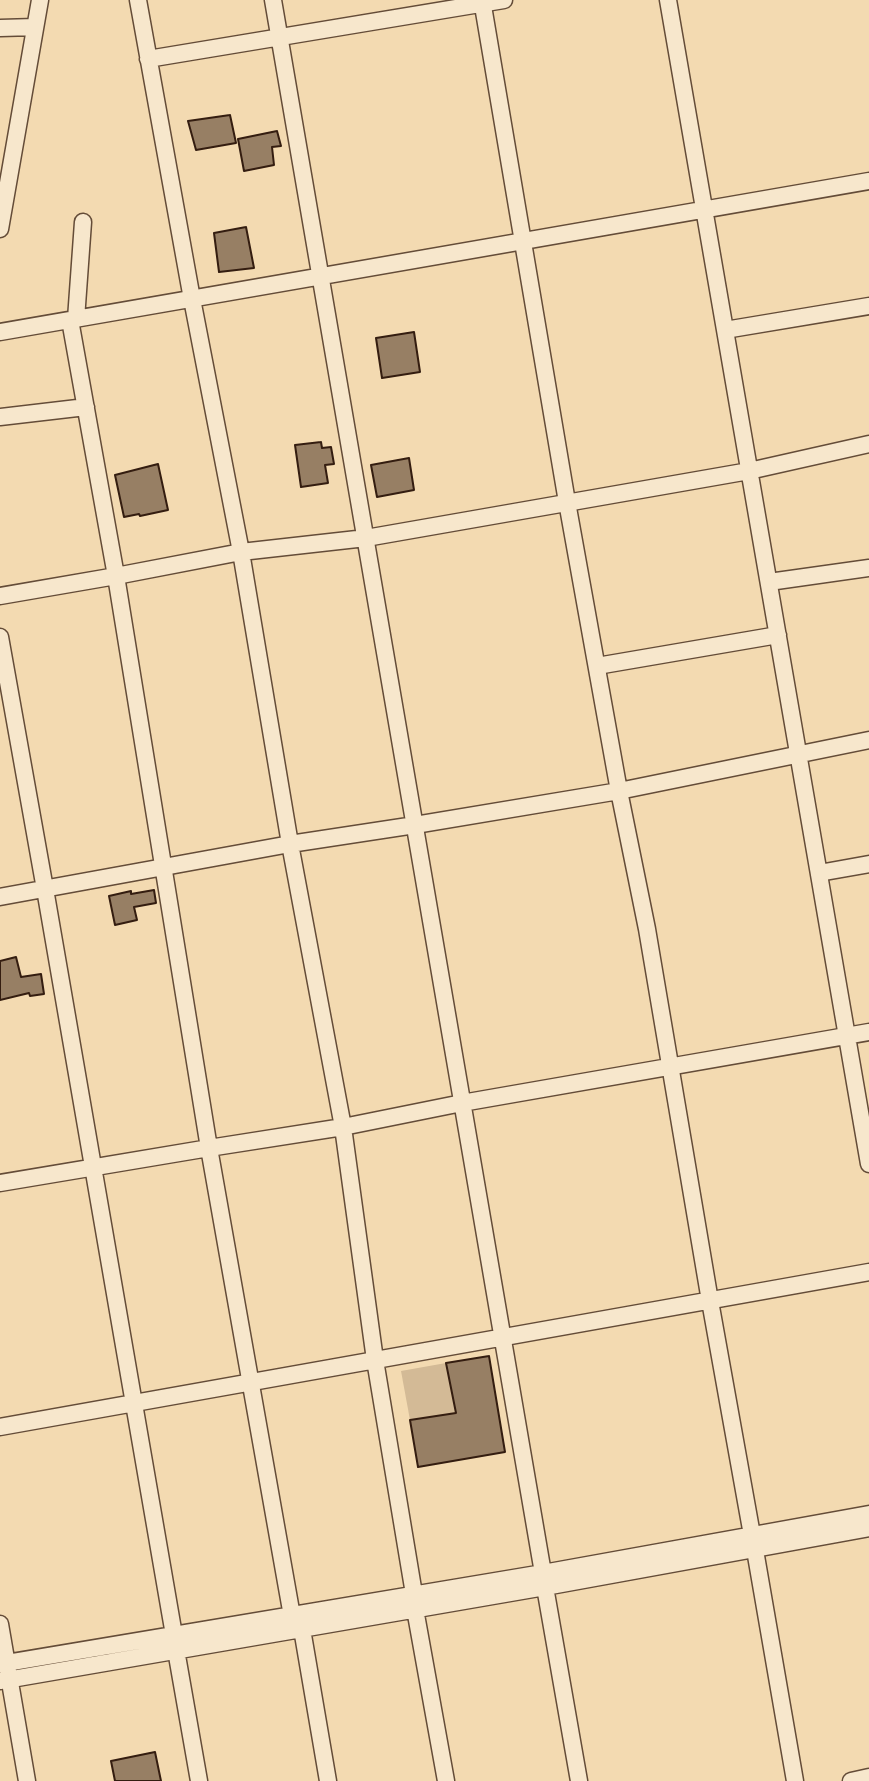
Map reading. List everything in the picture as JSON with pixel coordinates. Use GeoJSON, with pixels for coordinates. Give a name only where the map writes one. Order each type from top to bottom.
{"type":"FeatureCollection","features":[{"type":"Feature","properties":{"kind":"street"},"geometry":{"type":"LineString","coordinates":[[0,229],[40,0]]}},
{"type":"Feature","properties":{"kind":"street"},"geometry":{"type":"LineString","coordinates":[[138,0],[241,552],[290,844],[342,1127],[375,1360],[446,1781]]}},
{"type":"Feature","properties":{"kind":"street"},"geometry":{"type":"LineString","coordinates":[[273,0],[579,1781]]}},
{"type":"Feature","properties":{"kind":"street"},"geometry":{"type":"LineString","coordinates":[[148,60],[505,0]]}},
{"type":"Feature","properties":{"kind":"street"},"geometry":{"type":"LineString","coordinates":[[668,0],[869,1164]]}},
{"type":"Feature","properties":{"kind":"street"},"geometry":{"type":"LineString","coordinates":[[483,2],[566,502],[647,929],[795,1781]]}},
{"type":"Feature","properties":{"kind":"street"},"geometry":{"type":"LineString","coordinates":[[0,28],[35,27]]}},
{"type":"Feature","properties":{"kind":"street"},"geometry":{"type":"LineString","coordinates":[[0,332],[869,181]]}},
{"type":"Feature","properties":{"kind":"street"},"geometry":{"type":"LineString","coordinates":[[83,222],[73,320],[86,407],[209,1148],[328,1781]]}},
{"type":"Feature","properties":{"kind":"street"},"geometry":{"type":"LineString","coordinates":[[725,330],[869,306]]}},
{"type":"Feature","properties":{"kind":"street"},"geometry":{"type":"LineString","coordinates":[[0,417],[86,407]]}},
{"type":"Feature","properties":{"kind":"street"},"geometry":{"type":"LineString","coordinates":[[0,596],[241,552],[366,538],[749,471],[869,444]]}},
{"type":"Feature","properties":{"kind":"street"},"geometry":{"type":"LineString","coordinates":[[769,582],[869,568]]}},
{"type":"Feature","properties":{"kind":"street"},"geometry":{"type":"LineString","coordinates":[[597,666],[778,635]]}},
{"type":"Feature","properties":{"kind":"street"},"geometry":{"type":"LineString","coordinates":[[0,637],[7,719],[45,889],[199,1781]]}},
{"type":"Feature","properties":{"kind":"street"},"geometry":{"type":"LineString","coordinates":[[0,897],[290,844],[619,791],[869,740]]}},
{"type":"Feature","properties":{"kind":"street"},"geometry":{"type":"LineString","coordinates":[[819,873],[869,864]]}},
{"type":"Feature","properties":{"kind":"street"},"geometry":{"type":"LineString","coordinates":[[0,1183],[342,1127],[463,1103],[869,1032]]}},
{"type":"Feature","properties":{"kind":"street"},"geometry":{"type":"LineString","coordinates":[[0,1427],[869,1272]]}},
{"type":"Feature","properties":{"kind":"street"},"geometry":{"type":"LineString","coordinates":[[5,1680],[175,1643],[753,1542],[869,1514]]}},
{"type":"Feature","properties":{"kind":"street"},"geometry":{"type":"LineString","coordinates":[[753,1542],[869,1528]]}},
{"type":"Feature","properties":{"kind":"street"},"geometry":{"type":"LineString","coordinates":[[0,1624],[5,1680],[27,1781]]}},
{"type":"Feature","properties":{"kind":"street"},"geometry":{"type":"LineString","coordinates":[[3,1663],[175,1643]]}},
{"type":"Feature","properties":{"kind":"street"},"geometry":{"type":"LineString","coordinates":[[851,1781],[869,1777]]}},
{"type":"Feature","properties":{"kind":"shaded area"},"geometry":{"type":"Polygon","coordinates":[[[446,1363],[456,1413],[410,1420],[401,1371],[446,1363]]]}},
{"type":"Feature","properties":{"kind":"building"},"geometry":{"type":"Polygon","coordinates":[[[230,115],[236,143],[196,150],[188,121],[230,115]]]}},
{"type":"Feature","properties":{"kind":"building"},"geometry":{"type":"Polygon","coordinates":[[[277,131],[281,146],[272,147],[274,165],[244,171],[238,139],[277,131]]]}},
{"type":"Feature","properties":{"kind":"building"},"geometry":{"type":"Polygon","coordinates":[[[246,227],[254,268],[219,272],[214,233],[246,227]]]}},
{"type":"Feature","properties":{"kind":"building"},"geometry":{"type":"Polygon","coordinates":[[[414,332],[420,372],[382,378],[376,338],[414,332]]]}},
{"type":"Feature","properties":{"kind":"building"},"geometry":{"type":"Polygon","coordinates":[[[321,442],[322,448],[331,447],[334,464],[325,465],[328,483],[301,487],[295,445],[321,442]]]}},
{"type":"Feature","properties":{"kind":"building"},"geometry":{"type":"Polygon","coordinates":[[[409,458],[414,490],[377,497],[371,465],[409,458]]]}},
{"type":"Feature","properties":{"kind":"building"},"geometry":{"type":"Polygon","coordinates":[[[158,464],[168,510],[124,517],[115,475],[158,464]]]}},
{"type":"Feature","properties":{"kind":"building"},"geometry":{"type":"Polygon","coordinates":[[[154,890],[156,903],[134,907],[137,920],[115,925],[109,896],[154,890]]]}},
{"type":"Feature","properties":{"kind":"building"},"geometry":{"type":"Polygon","coordinates":[[[16,957],[21,977],[41,974],[44,994],[30,996],[29,993],[0,1000],[0,961],[16,957]]]}},
{"type":"Feature","properties":{"kind":"building"},"geometry":{"type":"Polygon","coordinates":[[[489,1356],[505,1452],[418,1467],[410,1420],[456,1413],[446,1363],[489,1356]]]}},
{"type":"Feature","properties":{"kind":"building"},"geometry":{"type":"Polygon","coordinates":[[[155,1752],[161,1781],[115,1781],[111,1761],[155,1752]]]}}]}
